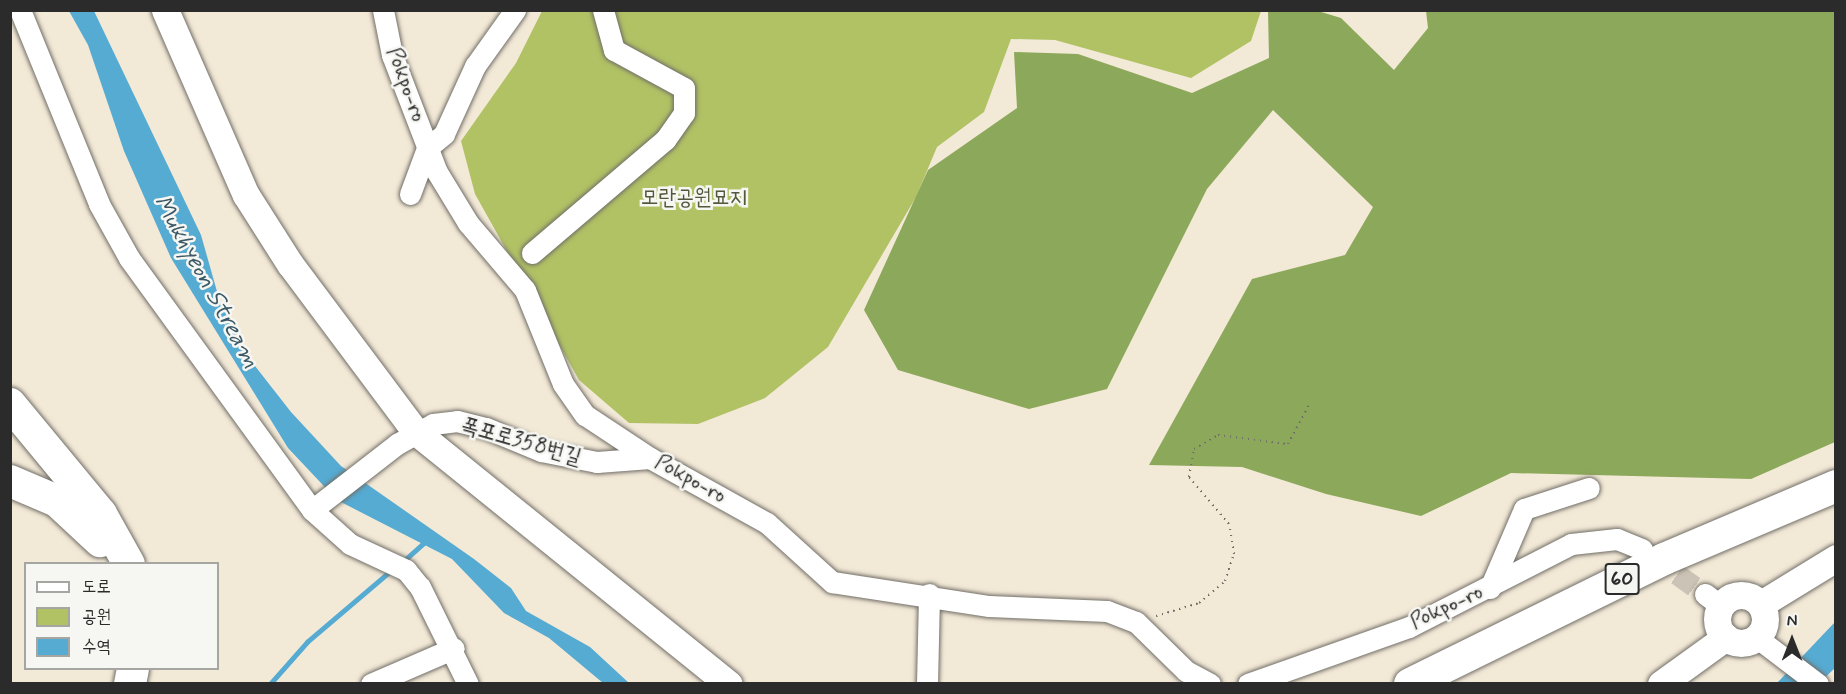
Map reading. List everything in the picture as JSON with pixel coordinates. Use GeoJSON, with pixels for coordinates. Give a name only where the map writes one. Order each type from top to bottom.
{"type":"FeatureCollection","features":[{"type":"Feature","properties":{"kind":"highway"},"geometry":{"type":"LineString","coordinates":[[10,404],[100,514],[128,562]]}},
{"type":"Feature","properties":{"kind":"highway"},"geometry":{"type":"LineString","coordinates":[[10,481],[73,513],[100,540],[111,562]]}},
{"type":"Feature","properties":{"kind":"highway","name":"60"},"geometry":{"type":"LineString","coordinates":[[1412,683],[1665,559],[1836,486]]}},
{"type":"Feature","properties":{"kind":"highway","name":"60"},"geometry":{"type":"LineString","coordinates":[[1450,684],[1709,560],[1836,507]]}},
{"type":"Feature","properties":{"kind":"main road"},"geometry":{"type":"LineString","coordinates":[[165,10],[246,195],[406,438],[729,684]]}},
{"type":"Feature","properties":{"kind":"main road"},"geometry":{"type":"LineString","coordinates":[[1761,604],[1836,558]]}},
{"type":"Feature","properties":{"kind":"main road"},"geometry":{"type":"LineString","coordinates":[[1736,595],[1761,604],[1765,622],[1760,640],[1742,643],[1726,638],[1718,624],[1713,600],[1736,595]]}},
{"type":"Feature","properties":{"kind":"main road"},"geometry":{"type":"LineString","coordinates":[[1662,684],[1726,638]]}},
{"type":"Feature","properties":{"kind":"street"},"geometry":{"type":"LineString","coordinates":[[20,10],[99,204],[129,258],[312,510],[350,544],[406,570],[454,648],[468,684]]}},
{"type":"Feature","properties":{"kind":"street","name":"Pokpo-ro"},"geometry":{"type":"LineString","coordinates":[[383,10],[392,55],[428,148],[453,202],[525,290],[574,403],[650,459],[767,523],[832,582],[929,594],[1009,609],[1107,611],[1136,622],[1186,670],[1210,684]]}},
{"type":"Feature","properties":{"kind":"street"},"geometry":{"type":"LineString","coordinates":[[410,194],[428,148],[444,134],[475,66],[515,10]]}},
{"type":"Feature","properties":{"kind":"street"},"geometry":{"type":"LineString","coordinates":[[532,253],[665,140],[684,113],[684,88],[614,50],[603,10]]}},
{"type":"Feature","properties":{"kind":"street","name":"폭포로358번길"},"geometry":{"type":"LineString","coordinates":[[312,510],[406,438],[457,421],[541,451],[597,462],[650,459]]}},
{"type":"Feature","properties":{"kind":"street"},"geometry":{"type":"LineString","coordinates":[[1490,588],[1524,509],[1589,488]]}},
{"type":"Feature","properties":{"kind":"street","name":"Pokpo-ro"},"geometry":{"type":"LineString","coordinates":[[1250,683],[1408,627],[1490,588],[1571,544],[1617,539],[1641,549]]}},
{"type":"Feature","properties":{"kind":"street"},"geometry":{"type":"LineString","coordinates":[[927,684],[929,594]]}},
{"type":"Feature","properties":{"kind":"street"},"geometry":{"type":"LineString","coordinates":[[1760,640],[1818,684]]}},
{"type":"Feature","properties":{"kind":"street"},"geometry":{"type":"LineString","coordinates":[[371,684],[454,648]]}},
{"type":"Feature","properties":{"kind":"path"},"geometry":{"type":"LineString","coordinates":[[1136,622],[1199,603],[1225,581],[1234,554],[1228,524],[1188,477],[1194,449],[1218,435],[1288,444],[1311,403]]}},
{"type":"Feature","properties":{"kind":"green space","name":"모란공원묘지"},"geometry":{"type":"Polygon","coordinates":[[[542,11],[1261,11],[1251,41],[1191,78],[1055,40],[1011,39],[984,112],[937,147],[916,197],[828,347],[765,398],[698,424],[629,423],[579,380],[475,194],[461,141],[516,63],[542,11]]]}},
{"type":"Feature","properties":{"kind":"green space"},"geometry":{"type":"Polygon","coordinates":[[[1268,11],[1318,11],[1341,18],[1394,70],[1428,28],[1426,11],[1835,11],[1835,442],[1751,479],[1511,473],[1421,516],[1326,494],[1242,467],[1149,465],[1252,279],[1345,255],[1373,207],[1273,110],[1207,189],[1107,389],[1029,409],[898,370],[864,310],[928,170],[1017,108],[1014,52],[1078,54],[1192,93],[1269,58],[1268,11]]]}},
{"type":"Feature","properties":{"kind":"water","name":"Mukhyeon Stream"},"geometry":{"type":"Polygon","coordinates":[[[69,11],[94,11],[201,235],[220,302],[255,366],[291,412],[341,466],[474,559],[511,588],[526,611],[590,647],[629,683],[603,683],[549,638],[504,613],[452,559],[337,500],[288,448],[171,258],[124,151],[88,45],[69,11]]]}},
{"type":"Feature","properties":{"kind":"water"},"geometry":{"type":"Polygon","coordinates":[[[1835,622],[1835,668],[1819,683],[1776,684],[1835,622]]]}},
{"type":"Feature","properties":{"kind":"waterway"},"geometry":{"type":"LineString","coordinates":[[407,558],[425,542]]}},
{"type":"Feature","properties":{"kind":"waterway"},"geometry":{"type":"LineString","coordinates":[[270,684],[307,642],[388,573]]}},
{"type":"Feature","properties":{"kind":"tunnel"},"geometry":{"type":"LineString","coordinates":[[1652,556],[1705,594]]}}]}
